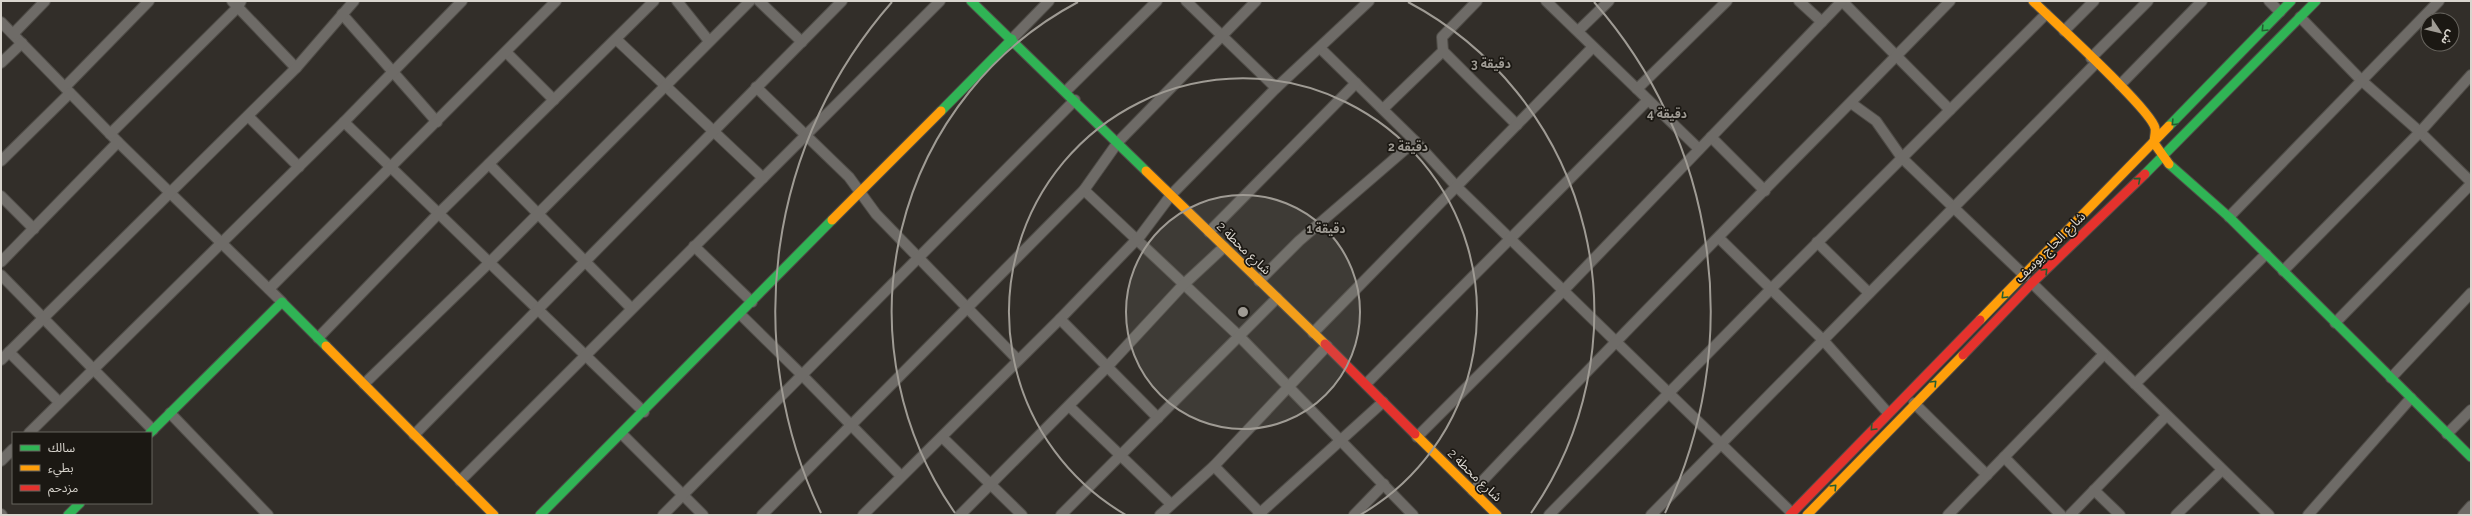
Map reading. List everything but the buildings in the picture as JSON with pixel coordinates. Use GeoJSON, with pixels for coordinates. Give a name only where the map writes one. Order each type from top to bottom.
{"type":"FeatureCollection","features":[{"type":"Feature","properties":{"kind":"street"},"geometry":{"type":"LineString","coordinates":[[13,34],[45,1]]}},
{"type":"Feature","properties":{"kind":"street"},"geometry":{"type":"LineString","coordinates":[[1,161],[149,1]]}},
{"type":"Feature","properties":{"kind":"street"},"geometry":{"type":"LineString","coordinates":[[1,360],[296,68],[354,1]]}},
{"type":"Feature","properties":{"kind":"street"},"geometry":{"type":"LineString","coordinates":[[30,432],[92,369],[344,122],[392,71],[462,1]]}},
{"type":"Feature","properties":{"kind":"street"},"geometry":{"type":"LineString","coordinates":[[269,289],[556,1]]}},
{"type":"Feature","properties":{"kind":"street"},"geometry":{"type":"LineString","coordinates":[[318,338],[439,213],[617,40],[654,1]]}},
{"type":"Feature","properties":{"kind":"street"},"geometry":{"type":"LineString","coordinates":[[677,1],[709,41]]}},
{"type":"Feature","properties":{"kind":"street"},"geometry":{"type":"LineString","coordinates":[[364,384],[489,263],[537,213],[750,1]]}},
{"type":"Feature","properties":{"kind":"street"},"geometry":{"type":"LineString","coordinates":[[759,1],[802,42]]}},
{"type":"Feature","properties":{"kind":"street"},"geometry":{"type":"LineString","coordinates":[[414,435],[712,131],[842,1]]}},
{"type":"Feature","properties":{"kind":"street"},"geometry":{"type":"LineString","coordinates":[[460,481],[631,308],[940,1]]}},
{"type":"Feature","properties":{"kind":"street","name":"شارع محطة 2"},"geometry":{"type":"LineString","coordinates":[[971,1],[1075,100],[1366,384],[1417,437],[1497,515]]}},
{"type":"Feature","properties":{"kind":"street"},"geometry":{"type":"LineString","coordinates":[[540,515],[644,412],[1049,1]]}},
{"type":"Feature","properties":{"kind":"street"},"geometry":{"type":"LineString","coordinates":[[1066,92],[1157,1]]}},
{"type":"Feature","properties":{"kind":"street"},"geometry":{"type":"LineString","coordinates":[[1186,1],[1276,88]]}},
{"type":"Feature","properties":{"kind":"street"},"geometry":{"type":"LineString","coordinates":[[762,515],[1084,190],[1118,142],[1256,1]]}},
{"type":"Feature","properties":{"kind":"street"},"geometry":{"type":"LineString","coordinates":[[1477,1],[1442,37],[1443,51],[1517,125]]}},
{"type":"Feature","properties":{"kind":"street"},"geometry":{"type":"LineString","coordinates":[[1546,1],[1699,149]]}},
{"type":"Feature","properties":{"kind":"street"},"geometry":{"type":"LineString","coordinates":[[1578,31],[1609,1]]}},
{"type":"Feature","properties":{"kind":"street"},"geometry":{"type":"LineString","coordinates":[[1637,89],[1727,1]]}},
{"type":"Feature","properties":{"kind":"street"},"geometry":{"type":"LineString","coordinates":[[1799,1],[1822,22]]}},
{"type":"Feature","properties":{"kind":"street"},"geometry":{"type":"LineString","coordinates":[[1417,437],[1563,291],[1842,1],[1950,110]]}},
{"type":"Feature","properties":{"kind":"street"},"geometry":{"type":"LineString","coordinates":[[1473,491],[1614,341],[1765,192],[1950,1]]}},
{"type":"Feature","properties":{"kind":"street"},"geometry":{"type":"LineString","coordinates":[[2033,1],[2120,85],[2155,126],[2154,144],[2163,158],[2229,217],[2471,457]]}},
{"type":"Feature","properties":{"kind":"street"},"geometry":{"type":"LineString","coordinates":[[2064,31],[2094,1]]}},
{"type":"Feature","properties":{"kind":"street"},"geometry":{"type":"LineString","coordinates":[[1651,515],[1822,340],[1955,207],[2148,1]]}},
{"type":"Feature","properties":{"kind":"street"},"geometry":{"type":"LineString","coordinates":[[2120,85],[2202,1]]}},
{"type":"Feature","properties":{"kind":"street"},"geometry":{"type":"LineString","coordinates":[[2269,1],[2280,12]]}},
{"type":"Feature","properties":{"kind":"street","name":"شارع الحاج يوسف"},"geometry":{"type":"LineString","coordinates":[[1791,514],[1888,412],[2154,144],[2291,1]]}},
{"type":"Feature","properties":{"kind":"street","name":"شارع الحاج يوسف"},"geometry":{"type":"LineString","coordinates":[[1807,515],[2032,283],[2116,200],[2163,158],[2316,1]]}},
{"type":"Feature","properties":{"kind":"street"},"geometry":{"type":"LineString","coordinates":[[2229,217],[2439,1]]}},
{"type":"Feature","properties":{"kind":"street"},"geometry":{"type":"LineString","coordinates":[[110,134],[237,3],[296,68]]}},
{"type":"Feature","properties":{"kind":"street"},"geometry":{"type":"LineString","coordinates":[[867,514],[901,476],[1060,319],[1136,239],[1171,195],[1276,88],[1320,48],[1363,3]]}},
{"type":"Feature","properties":{"kind":"street"},"geometry":{"type":"LineString","coordinates":[[342,14],[437,122]]}},
{"type":"Feature","properties":{"kind":"street"},"geometry":{"type":"LineString","coordinates":[[1549,515],[1667,393],[2046,14]]}},
{"type":"Feature","properties":{"kind":"street"},"geometry":{"type":"LineString","coordinates":[[2300,17],[2361,80],[2420,132],[2471,183],[2335,323]]}},
{"type":"Feature","properties":{"kind":"street"},"geometry":{"type":"LineString","coordinates":[[1,22],[110,134],[221,244],[269,289],[494,515]]}},
{"type":"Feature","properties":{"kind":"street"},"geometry":{"type":"LineString","coordinates":[[617,40],[763,178]]}},
{"type":"Feature","properties":{"kind":"street"},"geometry":{"type":"LineString","coordinates":[[1,63],[22,43]]}},
{"type":"Feature","properties":{"kind":"street"},"geometry":{"type":"LineString","coordinates":[[1313,333],[1593,47]]}},
{"type":"Feature","properties":{"kind":"street"},"geometry":{"type":"LineString","coordinates":[[1320,48],[1415,141],[1456,187],[1791,514]]}},
{"type":"Feature","properties":{"kind":"street"},"geometry":{"type":"LineString","coordinates":[[1383,109],[1443,51]]}},
{"type":"Feature","properties":{"kind":"street"},"geometry":{"type":"LineString","coordinates":[[506,52],[554,100]]}},
{"type":"Feature","properties":{"kind":"street"},"geometry":{"type":"LineString","coordinates":[[2284,271],[2420,132],[2471,75]]}},
{"type":"Feature","properties":{"kind":"street"},"geometry":{"type":"LineString","coordinates":[[1210,232],[1356,83]]}},
{"type":"Feature","properties":{"kind":"street"},"geometry":{"type":"LineString","coordinates":[[756,87],[849,177],[876,214],[918,259],[1018,360]]}},
{"type":"Feature","properties":{"kind":"street"},"geometry":{"type":"LineString","coordinates":[[663,515],[803,376],[1075,100]]}},
{"type":"Feature","properties":{"kind":"street"},"geometry":{"type":"LineString","coordinates":[[1366,384],[1648,100]]}},
{"type":"Feature","properties":{"kind":"street"},"geometry":{"type":"LineString","coordinates":[[1851,103],[1876,121],[1902,158],[1955,207],[2024,276]]}},
{"type":"Feature","properties":{"kind":"street"},"geometry":{"type":"LineString","coordinates":[[248,116],[298,167]]}},
{"type":"Feature","properties":{"kind":"street"},"geometry":{"type":"LineString","coordinates":[[344,122],[644,412]]}},
{"type":"Feature","properties":{"kind":"street"},"geometry":{"type":"LineString","coordinates":[[1711,137],[1765,192]]}},
{"type":"Feature","properties":{"kind":"street"},"geometry":{"type":"LineString","coordinates":[[1259,281],[1299,241],[1415,141]]}},
{"type":"Feature","properties":{"kind":"street"},"geometry":{"type":"LineString","coordinates":[[1,262],[118,142]]}},
{"type":"Feature","properties":{"kind":"street"},"geometry":{"type":"LineString","coordinates":[[489,164],[586,260],[631,308]]}},
{"type":"Feature","properties":{"kind":"street"},"geometry":{"type":"LineString","coordinates":[[1084,190],[1182,285],[1239,336],[1413,515]]}},
{"type":"Feature","properties":{"kind":"street"},"geometry":{"type":"LineString","coordinates":[[1,196],[34,229]]}},
{"type":"Feature","properties":{"kind":"street"},"geometry":{"type":"LineString","coordinates":[[1719,238],[1822,340],[1888,412]]}},
{"type":"Feature","properties":{"kind":"street"},"geometry":{"type":"LineString","coordinates":[[1817,242],[1869,293]]}},
{"type":"Feature","properties":{"kind":"street"},"geometry":{"type":"LineString","coordinates":[[694,246],[752,302]]}},
{"type":"Feature","properties":{"kind":"street"},"geometry":{"type":"LineString","coordinates":[[960,515],[1108,366],[1182,285],[1224,247]]}},
{"type":"Feature","properties":{"kind":"street"},"geometry":{"type":"LineString","coordinates":[[2135,384],[2266,254]]}},
{"type":"Feature","properties":{"kind":"street"},"geometry":{"type":"LineString","coordinates":[[1,275],[151,432],[282,302]]}},
{"type":"Feature","properties":{"kind":"street"},"geometry":{"type":"LineString","coordinates":[[2032,283],[2166,416],[2269,515]]}},
{"type":"Feature","properties":{"kind":"street"},"geometry":{"type":"LineString","coordinates":[[2391,378],[2471,293]]}},
{"type":"Feature","properties":{"kind":"street"},"geometry":{"type":"LineString","coordinates":[[1061,515],[1277,298]]}},
{"type":"Feature","properties":{"kind":"street"},"geometry":{"type":"LineString","coordinates":[[740,314],[901,476]]}},
{"type":"Feature","properties":{"kind":"street"},"geometry":{"type":"LineString","coordinates":[[1060,319],[1158,418]]}},
{"type":"Feature","properties":{"kind":"street"},"geometry":{"type":"LineString","coordinates":[[1160,515],[1214,466],[1287,386],[1327,346]]}},
{"type":"Feature","properties":{"kind":"street"},"geometry":{"type":"LineString","coordinates":[[9,352],[59,402]]}},
{"type":"Feature","properties":{"kind":"street"},"geometry":{"type":"LineString","coordinates":[[1948,515],[2104,354]]}},
{"type":"Feature","properties":{"kind":"street"},"geometry":{"type":"LineString","coordinates":[[2308,515],[2411,398]]}},
{"type":"Feature","properties":{"kind":"street"},"geometry":{"type":"LineString","coordinates":[[1214,466],[1260,514],[1383,402]]}},
{"type":"Feature","properties":{"kind":"street"},"geometry":{"type":"LineString","coordinates":[[1914,403],[1987,475]]}},
{"type":"Feature","properties":{"kind":"street"},"geometry":{"type":"LineString","coordinates":[[1069,406],[1171,504]]}},
{"type":"Feature","properties":{"kind":"street"},"geometry":{"type":"LineString","coordinates":[[2448,434],[2471,410]]}},
{"type":"Feature","properties":{"kind":"street"},"geometry":{"type":"LineString","coordinates":[[170,413],[268,515]]}},
{"type":"Feature","properties":{"kind":"street"},"geometry":{"type":"LineString","coordinates":[[2070,515],[2166,416]]}},
{"type":"Feature","properties":{"kind":"street"},"geometry":{"type":"LineString","coordinates":[[622,434],[703,515]]}},
{"type":"Feature","properties":{"kind":"street"},"geometry":{"type":"LineString","coordinates":[[942,437],[1022,515]]}},
{"type":"Feature","properties":{"kind":"street"},"geometry":{"type":"LineString","coordinates":[[1,461],[12,450]]}},
{"type":"Feature","properties":{"kind":"street"},"geometry":{"type":"LineString","coordinates":[[2004,458],[2061,515]]}},
{"type":"Feature","properties":{"kind":"street"},"geometry":{"type":"LineString","coordinates":[[2176,515],[2222,470]]}},
{"type":"Feature","properties":{"kind":"street"},"geometry":{"type":"LineString","coordinates":[[1354,515],[1384,484]]}},
{"type":"Feature","properties":{"kind":"street"},"geometry":{"type":"LineString","coordinates":[[2094,490],[2120,515]]}},
{"type":"Feature","properties":{"kind":"street"},"geometry":{"type":"LineString","coordinates":[[68,515],[79,504]]}},
{"type":"Feature","properties":{"kind":"street"},"geometry":{"type":"LineString","coordinates":[[2463,515],[2471,506]]}},
{"type":"Feature","properties":{"kind":"traffic: fast"},"geometry":{"type":"LineString","coordinates":[[971,1],[1146,171]]}},
{"type":"Feature","properties":{"kind":"traffic: fast"},"geometry":{"type":"LineString","coordinates":[[2169,126],[2291,1]]}},
{"type":"Feature","properties":{"kind":"traffic: fast"},"geometry":{"type":"LineString","coordinates":[[2145,174],[2316,1]]}},
{"type":"Feature","properties":{"kind":"traffic: fast"},"geometry":{"type":"LineString","coordinates":[[941,111],[1012,39]]}},
{"type":"Feature","properties":{"kind":"traffic: fast"},"geometry":{"type":"LineString","coordinates":[[2169,164],[2229,217],[2471,457]]}},
{"type":"Feature","properties":{"kind":"traffic: fast"},"geometry":{"type":"LineString","coordinates":[[540,515],[832,220]]}},
{"type":"Feature","properties":{"kind":"traffic: fast"},"geometry":{"type":"LineString","coordinates":[[151,432],[282,302],[326,346]]}},
{"type":"Feature","properties":{"kind":"traffic: fast"},"geometry":{"type":"LineString","coordinates":[[68,515],[79,504]]}},
{"type":"Feature","properties":{"kind":"traffic: slow"},"geometry":{"type":"LineString","coordinates":[[2033,1],[2100,64],[2137,103],[2155,128],[2154,143],[2169,164]]}},
{"type":"Feature","properties":{"kind":"traffic: slow"},"geometry":{"type":"LineString","coordinates":[[832,220],[941,111]]}},
{"type":"Feature","properties":{"kind":"traffic: slow"},"geometry":{"type":"LineString","coordinates":[[1980,320],[2169,126]]}},
{"type":"Feature","properties":{"kind":"traffic: slow"},"geometry":{"type":"LineString","coordinates":[[1146,171],[1325,344]]}},
{"type":"Feature","properties":{"kind":"traffic: slow"},"geometry":{"type":"LineString","coordinates":[[326,346],[494,515]]}},
{"type":"Feature","properties":{"kind":"traffic: slow"},"geometry":{"type":"LineString","coordinates":[[1807,515],[1963,355]]}},
{"type":"Feature","properties":{"kind":"traffic: slow"},"geometry":{"type":"LineString","coordinates":[[1415,434],[1497,515]]}},
{"type":"Feature","properties":{"kind":"traffic: jam"},"geometry":{"type":"LineString","coordinates":[[1963,355],[2032,283],[2145,174]]}},
{"type":"Feature","properties":{"kind":"traffic: jam"},"geometry":{"type":"LineString","coordinates":[[1790,515],[1980,320]]}},
{"type":"Feature","properties":{"kind":"traffic: jam"},"geometry":{"type":"LineString","coordinates":[[1325,344],[1415,434]]}}]}
